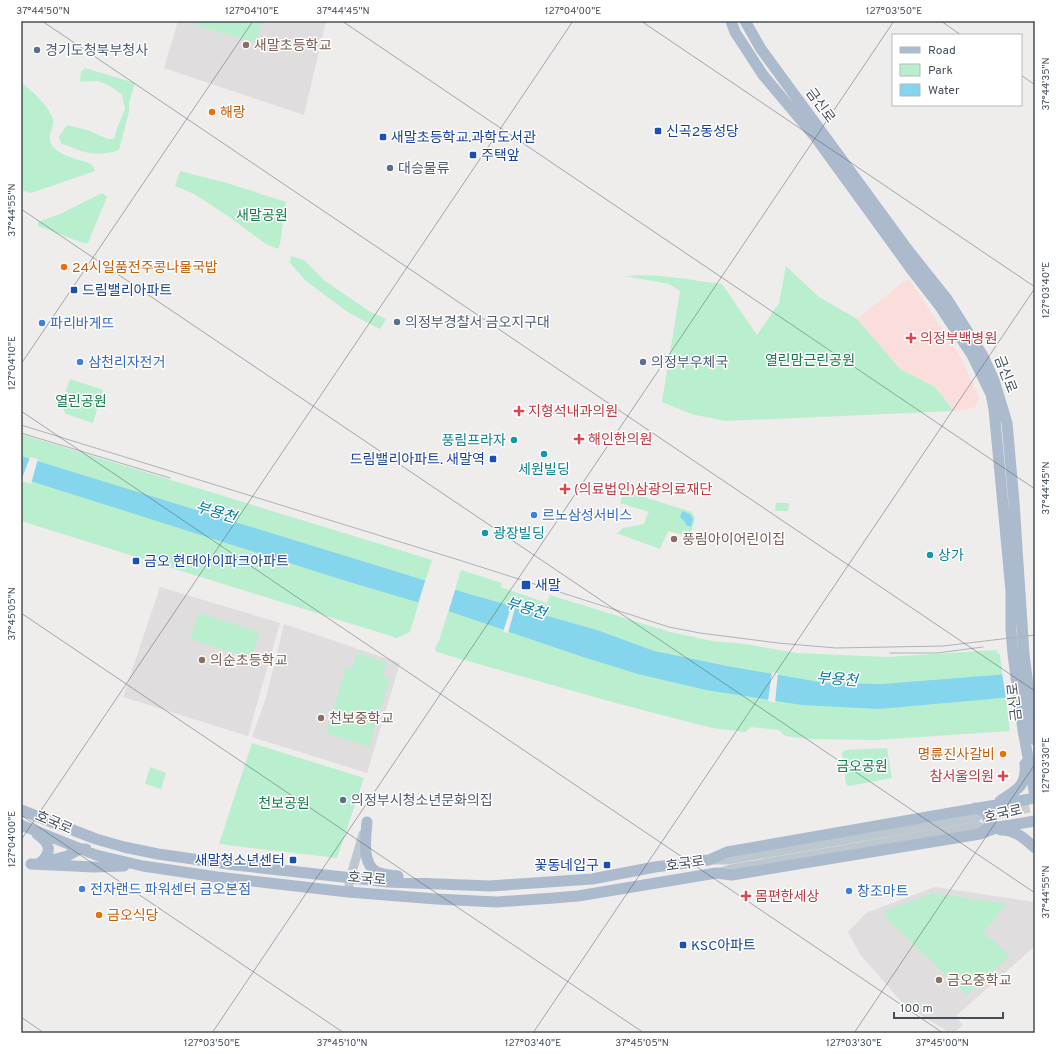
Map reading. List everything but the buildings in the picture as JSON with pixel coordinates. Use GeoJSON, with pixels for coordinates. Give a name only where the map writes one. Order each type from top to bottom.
{"type":"FeatureCollection","features":[{"type":"Feature","properties":{"kind":"main road","name":"금신로"},"geometry":{"type":"LineString","coordinates":[[731,21],[735,32],[763,75],[816,138],[939,305],[972,355],[987,384],[994,409],[1001,478],[1011,591],[1011,630],[1019,654]]}},
{"type":"Feature","properties":{"kind":"main road","name":"금신로"},"geometry":{"type":"LineString","coordinates":[[746,21],[761,49],[908,250],[947,300],[983,356],[994,380],[1007,423],[1014,502],[1019,654]]}},
{"type":"Feature","properties":{"kind":"main road"},"geometry":{"type":"LineString","coordinates":[[1019,654],[1035,797]]}},
{"type":"Feature","properties":{"kind":"main road"},"geometry":{"type":"LineString","coordinates":[[994,805],[1018,790],[1023,783],[1026,774],[1029,736]]}},
{"type":"Feature","properties":{"kind":"main road","name":"호국로"},"geometry":{"type":"LineString","coordinates":[[22,825],[103,857],[143,866],[348,892],[469,901],[529,900],[578,896],[716,873],[732,875],[980,823],[994,805],[1035,797]]}},
{"type":"Feature","properties":{"kind":"main road","name":"호국로"},"geometry":{"type":"LineString","coordinates":[[21,810],[84,835],[124,847],[158,854],[350,879],[490,886],[592,879],[655,867],[709,860],[727,852],[980,823],[998,827],[1035,821]]}},
{"type":"Feature","properties":{"kind":"main road"},"geometry":{"type":"LineString","coordinates":[[367,822],[367,860],[373,870],[384,874],[446,884]]}},
{"type":"Feature","properties":{"kind":"main road"},"geometry":{"type":"LineString","coordinates":[[980,823],[1014,832],[1024,838],[1035,848]]}},
{"type":"Feature","properties":{"kind":"main road"},"geometry":{"type":"LineString","coordinates":[[22,825],[40,836],[47,844],[48,853],[40,862]]}},
{"type":"Feature","properties":{"kind":"main road"},"geometry":{"type":"LineString","coordinates":[[124,847],[80,849],[61,858],[31,864],[94,867],[143,866]]}},
{"type":"Feature","properties":{"kind":"street"},"geometry":{"type":"LineString","coordinates":[[348,892],[350,879],[367,822]]}},
{"type":"Feature","properties":{"kind":"shaded area","name":"새말초등학교"},"geometry":{"type":"Polygon","coordinates":[[[178,21],[326,21],[304,115],[164,68],[178,21]]]}},
{"type":"Feature","properties":{"kind":"shaded area","name":"의정부백병원"},"geometry":{"type":"Polygon","coordinates":[[[909,279],[960,356],[979,397],[977,405],[973,408],[954,411],[935,387],[900,369],[857,319],[903,282],[909,279]]]}},
{"type":"Feature","properties":{"kind":"shaded area","name":"의순초등학교"},"geometry":{"type":"Polygon","coordinates":[[[160,587],[280,623],[248,736],[123,697],[160,587]]]}},
{"type":"Feature","properties":{"kind":"shaded area","name":"천보중학교"},"geometry":{"type":"Polygon","coordinates":[[[284,624],[400,663],[367,773],[252,737],[266,698],[284,624]]]}},
{"type":"Feature","properties":{"kind":"shaded area","name":"금오중학교"},"geometry":{"type":"Polygon","coordinates":[[[935,887],[1035,902],[1035,946],[957,1015],[958,1019],[963,1025],[953,1032],[950,1030],[949,1032],[905,1006],[860,954],[848,932],[866,913],[935,887]]]}},
{"type":"Feature","properties":{"kind":"green space"},"geometry":{"type":"Polygon","coordinates":[[[197,21],[263,21],[256,43],[196,25],[197,21]]]}},
{"type":"Feature","properties":{"kind":"green space"},"geometry":{"type":"Polygon","coordinates":[[[85,68],[135,83],[119,150],[96,154],[76,149],[61,143],[59,137],[67,125],[87,130],[108,139],[114,139],[125,109],[122,95],[113,88],[99,81],[80,81],[81,72],[85,68]]]}},
{"type":"Feature","properties":{"kind":"green space"},"geometry":{"type":"Polygon","coordinates":[[[21,82],[50,112],[53,119],[53,126],[50,141],[53,147],[70,157],[89,163],[93,166],[95,171],[31,193],[21,190],[21,82]]]}},
{"type":"Feature","properties":{"kind":"green space","name":"새말공원"},"geometry":{"type":"Polygon","coordinates":[[[180,171],[227,183],[286,202],[278,249],[266,244],[228,216],[194,194],[175,186],[180,171]]]}},
{"type":"Feature","properties":{"kind":"green space"},"geometry":{"type":"Polygon","coordinates":[[[102,193],[107,197],[88,243],[83,243],[38,226],[38,222],[60,214],[102,193]]]}},
{"type":"Feature","properties":{"kind":"green space"},"geometry":{"type":"Polygon","coordinates":[[[291,256],[304,260],[325,281],[369,311],[386,319],[380,329],[349,313],[306,281],[290,263],[291,256]]]}},
{"type":"Feature","properties":{"kind":"green space","name":"열린맘근린공원"},"geometry":{"type":"Polygon","coordinates":[[[786,266],[819,297],[857,319],[900,369],[935,387],[954,411],[725,421],[691,414],[662,402],[680,291],[669,284],[624,276],[649,275],[722,284],[757,335],[779,303],[786,266]]]}},
{"type":"Feature","properties":{"kind":"green space","name":"열린공원"},"geometry":{"type":"Polygon","coordinates":[[[70,379],[103,390],[93,423],[66,414],[61,406],[70,379]]]}},
{"type":"Feature","properties":{"kind":"green space"},"geometry":{"type":"Polygon","coordinates":[[[21,434],[432,560],[410,632],[397,638],[21,521],[21,434]]]}},
{"type":"Feature","properties":{"kind":"green space"},"geometry":{"type":"Polygon","coordinates":[[[624,491],[692,512],[695,518],[690,537],[668,531],[660,549],[616,533],[623,528],[644,524],[649,512],[620,503],[624,491]]]}},
{"type":"Feature","properties":{"kind":"green space"},"geometry":{"type":"Polygon","coordinates":[[[776,503],[789,503],[788,511],[775,511],[776,503]]]}},
{"type":"Feature","properties":{"kind":"green space"},"geometry":{"type":"Polygon","coordinates":[[[461,570],[502,583],[501,587],[547,603],[550,595],[670,632],[712,641],[745,644],[797,653],[887,657],[996,650],[1000,655],[1010,731],[875,740],[810,739],[785,736],[779,730],[751,727],[745,732],[712,728],[623,705],[436,652],[435,648],[439,641],[461,570]]]}},
{"type":"Feature","properties":{"kind":"green space"},"geometry":{"type":"Polygon","coordinates":[[[199,613],[260,632],[251,658],[190,639],[199,613]]]}},
{"type":"Feature","properties":{"kind":"green space"},"geometry":{"type":"Polygon","coordinates":[[[357,653],[387,663],[382,677],[390,679],[369,747],[326,733],[346,667],[352,669],[357,653]]]}},
{"type":"Feature","properties":{"kind":"green space","name":"천보공원"},"geometry":{"type":"Polygon","coordinates":[[[252,743],[364,778],[337,858],[219,844],[252,743]]]}},
{"type":"Feature","properties":{"kind":"green space","name":"금오공원"},"geometry":{"type":"Polygon","coordinates":[[[887,748],[892,778],[849,786],[846,784],[842,753],[845,750],[887,748]]]}},
{"type":"Feature","properties":{"kind":"green space"},"geometry":{"type":"Polygon","coordinates":[[[150,767],[166,773],[161,789],[145,784],[150,767]]]}},
{"type":"Feature","properties":{"kind":"green space"},"geometry":{"type":"Polygon","coordinates":[[[934,893],[1007,904],[983,932],[1010,956],[966,995],[884,915],[887,910],[934,893]]]}},
{"type":"Feature","properties":{"kind":"water"},"geometry":{"type":"Polygon","coordinates":[[[21,456],[469,594],[597,630],[654,651],[727,666],[825,683],[882,684],[1035,672],[1035,695],[879,709],[802,705],[706,690],[638,674],[454,613],[346,581],[21,478],[21,456]]]}},
{"type":"Feature","properties":{"kind":"water"},"geometry":{"type":"Polygon","coordinates":[[[682,511],[690,514],[693,519],[691,527],[686,525],[680,517],[682,511]]]}},
{"type":"Feature","properties":{"kind":"pier"},"geometry":{"type":"Polygon","coordinates":[[[30,457],[38,459],[31,484],[21,481],[30,457]]]}},
{"type":"Feature","properties":{"kind":"pier"},"geometry":{"type":"Polygon","coordinates":[[[426,578],[456,587],[448,613],[418,604],[426,578]]]}},
{"type":"Feature","properties":{"kind":"pier"},"geometry":{"type":"Polygon","coordinates":[[[512,604],[516,605],[508,633],[503,632],[512,604]]]}},
{"type":"Feature","properties":{"kind":"pier"},"geometry":{"type":"Polygon","coordinates":[[[1035,670],[1035,697],[1006,700],[1002,672],[1035,670]]]}},
{"type":"Feature","properties":{"kind":"pier"},"geometry":{"type":"Polygon","coordinates":[[[772,672],[778,673],[775,703],[768,701],[772,672]]]}},
{"type":"Feature","properties":{"kind":"tunnel"},"geometry":{"type":"LineString","coordinates":[[981,817],[1035,807]]}},
{"type":"Feature","properties":{"kind":"tram line"},"geometry":{"type":"LineString","coordinates":[[21,425],[459,560],[669,627],[700,633],[778,643],[836,648],[943,646],[1035,635]]}},
{"type":"Feature","properties":{"kind":"tram line"},"geometry":{"type":"LineString","coordinates":[[21,433],[170,478]]}},
{"type":"Feature","properties":{"kind":"tram line"},"geometry":{"type":"LineString","coordinates":[[890,653],[937,653],[983,647]]}},
{"type":"Feature","properties":{"kind":"place","name":"새말초등학교"},"geometry":{"type":"Point","coordinates":[246,45]}},
{"type":"Feature","properties":{"kind":"place","name":"경기도청북부청사"},"geometry":{"type":"Point","coordinates":[37,50]}},
{"type":"Feature","properties":{"kind":"place","name":"해랑"},"geometry":{"type":"Point","coordinates":[212,112]}},
{"type":"Feature","properties":{"kind":"place","name":"신곡2동성당"},"geometry":{"type":"Point","coordinates":[658,131]}},
{"type":"Feature","properties":{"kind":"place","name":"새말초등학교.과학도서관"},"geometry":{"type":"Point","coordinates":[383,137]}},
{"type":"Feature","properties":{"kind":"place","name":"주택앞"},"geometry":{"type":"Point","coordinates":[473,155]}},
{"type":"Feature","properties":{"kind":"place","name":"대승물류"},"geometry":{"type":"Point","coordinates":[390,168]}},
{"type":"Feature","properties":{"kind":"place","name":"24시일품전주콩나물국밥"},"geometry":{"type":"Point","coordinates":[64,267]}},
{"type":"Feature","properties":{"kind":"place","name":"드림밸리아파트"},"geometry":{"type":"Point","coordinates":[74,290]}},
{"type":"Feature","properties":{"kind":"place","name":"의정부경찰서 금오지구대"},"geometry":{"type":"Point","coordinates":[397,322]}},
{"type":"Feature","properties":{"kind":"place","name":"파리바게뜨"},"geometry":{"type":"Point","coordinates":[42,323]}},
{"type":"Feature","properties":{"kind":"place","name":"의정부백병원"},"geometry":{"type":"Point","coordinates":[911,338]}},
{"type":"Feature","properties":{"kind":"place","name":"삼천리자전거"},"geometry":{"type":"Point","coordinates":[80,362]}},
{"type":"Feature","properties":{"kind":"place","name":"의정부우체국"},"geometry":{"type":"Point","coordinates":[643,362]}},
{"type":"Feature","properties":{"kind":"place","name":"지형석내과의원"},"geometry":{"type":"Point","coordinates":[519,411]}},
{"type":"Feature","properties":{"kind":"place","name":"해인한의원"},"geometry":{"type":"Point","coordinates":[579,439]}},
{"type":"Feature","properties":{"kind":"place","name":"풍림프라자"},"geometry":{"type":"Point","coordinates":[514,440]}},
{"type":"Feature","properties":{"kind":"place","name":"세원빌딩"},"geometry":{"type":"Point","coordinates":[544,454]}},
{"type":"Feature","properties":{"kind":"place","name":"드림밸리아파트. 새말역"},"geometry":{"type":"Point","coordinates":[493,459]}},
{"type":"Feature","properties":{"kind":"place","name":"(의료법인)삼광의료재단"},"geometry":{"type":"Point","coordinates":[565,489]}},
{"type":"Feature","properties":{"kind":"place","name":"르노삼성서비스"},"geometry":{"type":"Point","coordinates":[534,515]}},
{"type":"Feature","properties":{"kind":"place","name":"광장빌딩"},"geometry":{"type":"Point","coordinates":[485,533]}},
{"type":"Feature","properties":{"kind":"place","name":"풍림아이어린이집"},"geometry":{"type":"Point","coordinates":[674,539]}},
{"type":"Feature","properties":{"kind":"place","name":"상가"},"geometry":{"type":"Point","coordinates":[930,555]}},
{"type":"Feature","properties":{"kind":"place","name":"금오 현대아이파크아파트"},"geometry":{"type":"Point","coordinates":[136,561]}},
{"type":"Feature","properties":{"kind":"place","name":"새말"},"geometry":{"type":"Point","coordinates":[526,585]}},
{"type":"Feature","properties":{"kind":"place","name":"의순초등학교"},"geometry":{"type":"Point","coordinates":[202,660]}},
{"type":"Feature","properties":{"kind":"place","name":"천보중학교"},"geometry":{"type":"Point","coordinates":[321,718]}},
{"type":"Feature","properties":{"kind":"place","name":"명륜진사갈비"},"geometry":{"type":"Point","coordinates":[1003,754]}},
{"type":"Feature","properties":{"kind":"place","name":"참서울의원"},"geometry":{"type":"Point","coordinates":[1003,776]}},
{"type":"Feature","properties":{"kind":"place","name":"의정부시청소년문화의집"},"geometry":{"type":"Point","coordinates":[343,800]}},
{"type":"Feature","properties":{"kind":"place","name":"새말청소년센터"},"geometry":{"type":"Point","coordinates":[293,860]}},
{"type":"Feature","properties":{"kind":"place","name":"꽃동네입구"},"geometry":{"type":"Point","coordinates":[607,865]}},
{"type":"Feature","properties":{"kind":"place","name":"전자랜드 파워센터 금오본점"},"geometry":{"type":"Point","coordinates":[82,889]}},
{"type":"Feature","properties":{"kind":"place","name":"창조마트"},"geometry":{"type":"Point","coordinates":[849,891]}},
{"type":"Feature","properties":{"kind":"place","name":"몸편한세상"},"geometry":{"type":"Point","coordinates":[746,896]}},
{"type":"Feature","properties":{"kind":"place","name":"금오식당"},"geometry":{"type":"Point","coordinates":[99,915]}},
{"type":"Feature","properties":{"kind":"place","name":"KSC아파트"},"geometry":{"type":"Point","coordinates":[683,945]}},
{"type":"Feature","properties":{"kind":"place","name":"금오중학교"},"geometry":{"type":"Point","coordinates":[939,980]}},
{"type":"Feature","properties":{"kind":"water label","name":"부용천"},"geometry":{"type":"Point","coordinates":[216,512]}},
{"type":"Feature","properties":{"kind":"water label","name":"부용천"},"geometry":{"type":"Point","coordinates":[526,608]}},
{"type":"Feature","properties":{"kind":"water label","name":"부용천"},"geometry":{"type":"Point","coordinates":[837,679]}}]}
